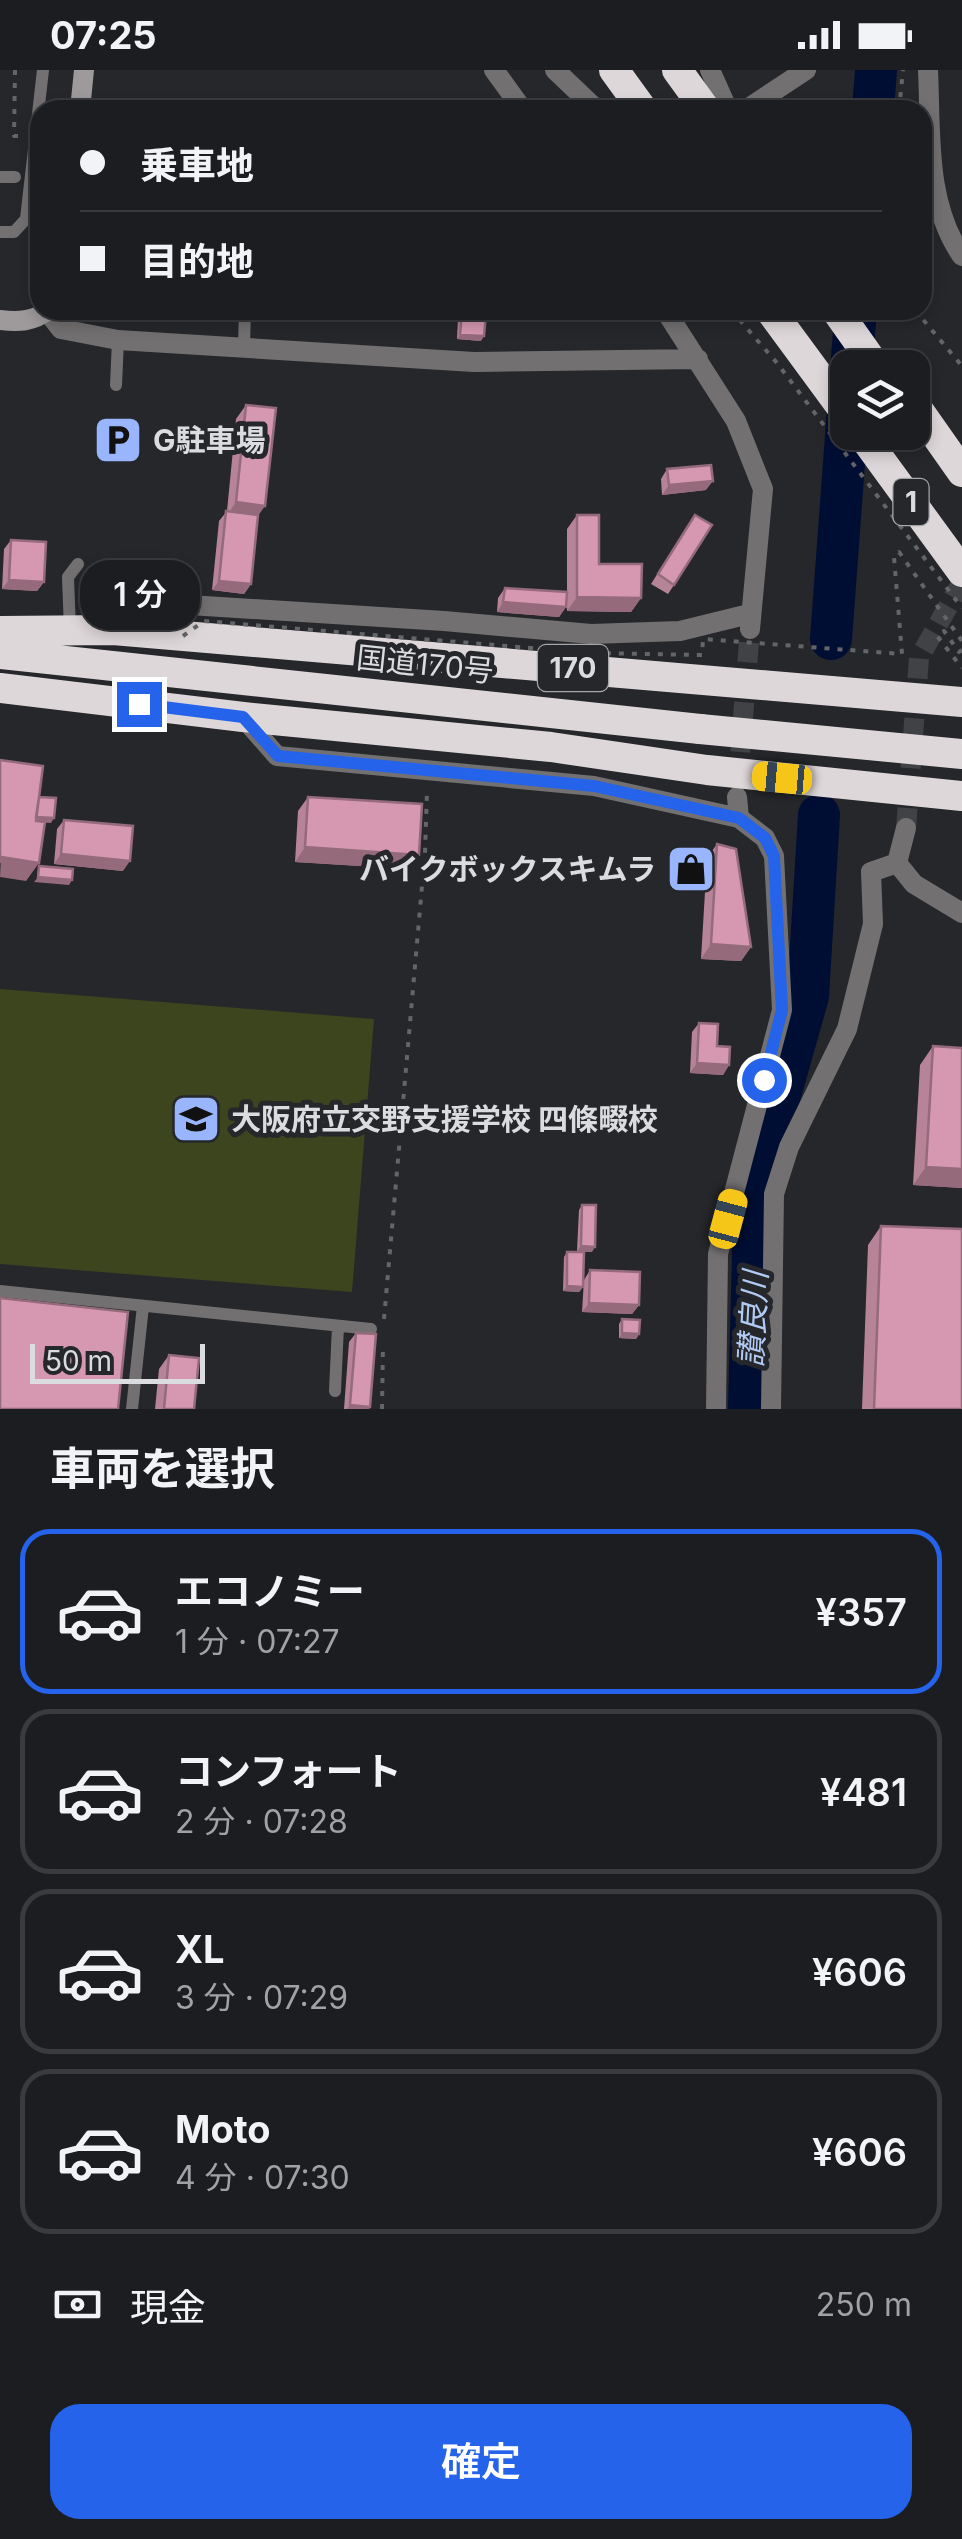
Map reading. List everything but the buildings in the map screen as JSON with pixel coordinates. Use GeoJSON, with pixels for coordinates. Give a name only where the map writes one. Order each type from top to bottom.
{"type":"FeatureCollection","features":[{"type":"Feature","properties":{"kind":"highway"},"geometry":{"type":"LineString","coordinates":[[596,70],[618,100]]}},
{"type":"Feature","properties":{"kind":"highway"},"geometry":{"type":"LineString","coordinates":[[614,70],[636,100]]}},
{"type":"Feature","properties":{"kind":"highway"},"geometry":{"type":"LineString","coordinates":[[664,70],[686,100]]}},
{"type":"Feature","properties":{"kind":"highway"},"geometry":{"type":"LineString","coordinates":[[676,70],[698,100]]}},
{"type":"Feature","properties":{"kind":"highway"},"geometry":{"type":"LineString","coordinates":[[777,320],[830,392]]}},
{"type":"Feature","properties":{"kind":"highway"},"geometry":{"type":"LineString","coordinates":[[795,320],[830,370]]}},
{"type":"Feature","properties":{"kind":"highway"},"geometry":{"type":"LineString","coordinates":[[843,320],[864,350]]}},
{"type":"Feature","properties":{"kind":"highway"},"geometry":{"type":"LineString","coordinates":[[855,320],[876,350]]}},
{"type":"Feature","properties":{"kind":"highway","name":"1"},"geometry":{"type":"LineString","coordinates":[[930,427],[962,472]]}},
{"type":"Feature","properties":{"kind":"highway"},"geometry":{"type":"LineString","coordinates":[[930,443],[962,488]]}},
{"type":"Feature","properties":{"kind":"highway","name":"1"},"geometry":{"type":"LineString","coordinates":[[873,450],[962,572]]}},
{"type":"Feature","properties":{"kind":"highway"},"geometry":{"type":"LineString","coordinates":[[884,450],[962,564]]}},
{"type":"Feature","properties":{"kind":"highway","name":"170"},"geometry":{"type":"LineString","coordinates":[[0,631],[113,630],[962,702]]}},
{"type":"Feature","properties":{"kind":"highway","name":"国道170号"},"geometry":{"type":"LineString","coordinates":[[0,654],[962,754]]}},
{"type":"Feature","properties":{"kind":"highway"},"geometry":{"type":"LineString","coordinates":[[0,688],[962,796]]}},
{"type":"Feature","properties":{"kind":"street"},"geometry":{"type":"LineString","coordinates":[[81,100],[84,70]]}},
{"type":"Feature","properties":{"kind":"street"},"geometry":{"type":"LineString","coordinates":[[494,70],[516,100]]}},
{"type":"Feature","properties":{"kind":"street"},"geometry":{"type":"LineString","coordinates":[[555,70],[586,100]]}},
{"type":"Feature","properties":{"kind":"street"},"geometry":{"type":"LineString","coordinates":[[710,70],[724,100]]}},
{"type":"Feature","properties":{"kind":"street"},"geometry":{"type":"LineString","coordinates":[[928,70],[930,100]]}},
{"type":"Feature","properties":{"kind":"street"},"geometry":{"type":"LineString","coordinates":[[760,100],[803,71]]}},
{"type":"Feature","properties":{"kind":"street"},"geometry":{"type":"LineString","coordinates":[[932,150],[934,190],[953,244],[962,256]]}},
{"type":"Feature","properties":{"kind":"street"},"geometry":{"type":"LineString","coordinates":[[0,320],[19,322],[30,318]]}},
{"type":"Feature","properties":{"kind":"street"},"geometry":{"type":"LineString","coordinates":[[54,320],[61,328],[118,340],[474,362],[698,359]]}},
{"type":"Feature","properties":{"kind":"street"},"geometry":{"type":"LineString","coordinates":[[113,630],[158,604],[444,620],[591,634],[680,631],[749,622],[763,490],[736,421],[672,320]]}},
{"type":"Feature","properties":{"kind":"street"},"geometry":{"type":"LineString","coordinates":[[243,717],[278,756],[594,786],[738,807],[765,838],[774,856],[782,1010],[718,1254],[716,1409]]}},
{"type":"Feature","properties":{"kind":"street"},"geometry":{"type":"LineString","coordinates":[[897,863],[906,828]]}},
{"type":"Feature","properties":{"kind":"street"},"geometry":{"type":"LineString","coordinates":[[897,863],[914,884],[962,913]]}},
{"type":"Feature","properties":{"kind":"street"},"geometry":{"type":"LineString","coordinates":[[771,1409],[774,1194],[790,1148],[847,1029],[874,924],[870,872],[897,863]]}},
{"type":"Feature","properties":{"kind":"lane"},"geometry":{"type":"LineString","coordinates":[[40,100],[43,70]]}},
{"type":"Feature","properties":{"kind":"lane"},"geometry":{"type":"LineString","coordinates":[[0,232],[14,232],[26,219],[30,184]]}},
{"type":"Feature","properties":{"kind":"lane"},"geometry":{"type":"LineString","coordinates":[[244,320],[244,348]]}},
{"type":"Feature","properties":{"kind":"lane"},"geometry":{"type":"LineString","coordinates":[[116,385],[118,340]]}},
{"type":"Feature","properties":{"kind":"lane"},"geometry":{"type":"LineString","coordinates":[[70,630],[68,577],[78,564]]}},
{"type":"Feature","properties":{"kind":"lane"},"geometry":{"type":"LineString","coordinates":[[0,1290],[371,1329]]}},
{"type":"Feature","properties":{"kind":"lane"},"geometry":{"type":"LineString","coordinates":[[132,1409],[142,1306]]}},
{"type":"Feature","properties":{"kind":"lane"},"geometry":{"type":"LineString","coordinates":[[335,1391],[338,1326]]}},
{"type":"Feature","properties":{"kind":"path"},"geometry":{"type":"LineString","coordinates":[[15,70],[14,136],[20,136]]}},
{"type":"Feature","properties":{"kind":"path"},"geometry":{"type":"LineString","coordinates":[[899,100],[903,70]]}},
{"type":"Feature","properties":{"kind":"path"},"geometry":{"type":"LineString","coordinates":[[740,320],[777,362],[962,608]]}},
{"type":"Feature","properties":{"kind":"path"},"geometry":{"type":"LineString","coordinates":[[923,320],[962,366]]}},
{"type":"Feature","properties":{"kind":"path"},"geometry":{"type":"LineString","coordinates":[[183,636],[204,621],[590,653],[702,655],[703,639],[902,654],[894,556],[899,552],[962,641]]}},
{"type":"Feature","properties":{"kind":"path"},"geometry":{"type":"LineString","coordinates":[[962,650],[959,652],[944,630],[937,636],[962,668]]}},
{"type":"Feature","properties":{"kind":"path"},"geometry":{"type":"LineString","coordinates":[[382,1409],[383,1329],[425,852],[428,770]]}},
{"type":"Feature","properties":{"kind":"green space"},"geometry":{"type":"Polygon","coordinates":[[[0,989],[374,1019],[352,1292],[0,1264],[0,989]]]}},
{"type":"Feature","properties":{"kind":"waterway","name":"讃良川"},"geometry":{"type":"LineString","coordinates":[[874,100],[876,70]]}},
{"type":"Feature","properties":{"kind":"waterway","name":"讃良川"},"geometry":{"type":"LineString","coordinates":[[853,350],[855,320]]}},
{"type":"Feature","properties":{"kind":"waterway","name":"讃良川"},"geometry":{"type":"LineString","coordinates":[[831,639],[845,450]]}},
{"type":"Feature","properties":{"kind":"waterway","name":"讃良川"},"geometry":{"type":"LineString","coordinates":[[749,1409],[754,1214],[760,1166],[808,996],[819,815]]}},
{"type":"Feature","properties":{"kind":"tunnel"},"geometry":{"type":"LineString","coordinates":[[906,828],[919,658],[962,582]]}},
{"type":"Feature","properties":{"kind":"tunnel"},"geometry":{"type":"LineString","coordinates":[[738,782],[750,629]]}},
{"type":"Feature","properties":{"kind":"place","name":"G駐車場"},"geometry":{"type":"Point","coordinates":[118,440]}},
{"type":"Feature","properties":{"kind":"place","name":"バイクボックスキムラ"},"geometry":{"type":"Point","coordinates":[691,869]}},
{"type":"Feature","properties":{"kind":"place","name":"大阪府立交野支援学校 四條畷校"},"geometry":{"type":"Point","coordinates":[196,1119]}},
{"type":"Feature","properties":{"kind":"route"},"geometry":{"type":"LineString","coordinates":[[139,704],[243,717],[278,756],[594,786],[739,818],[765,838],[774,856],[782,1010],[764,1080]]}}]}
